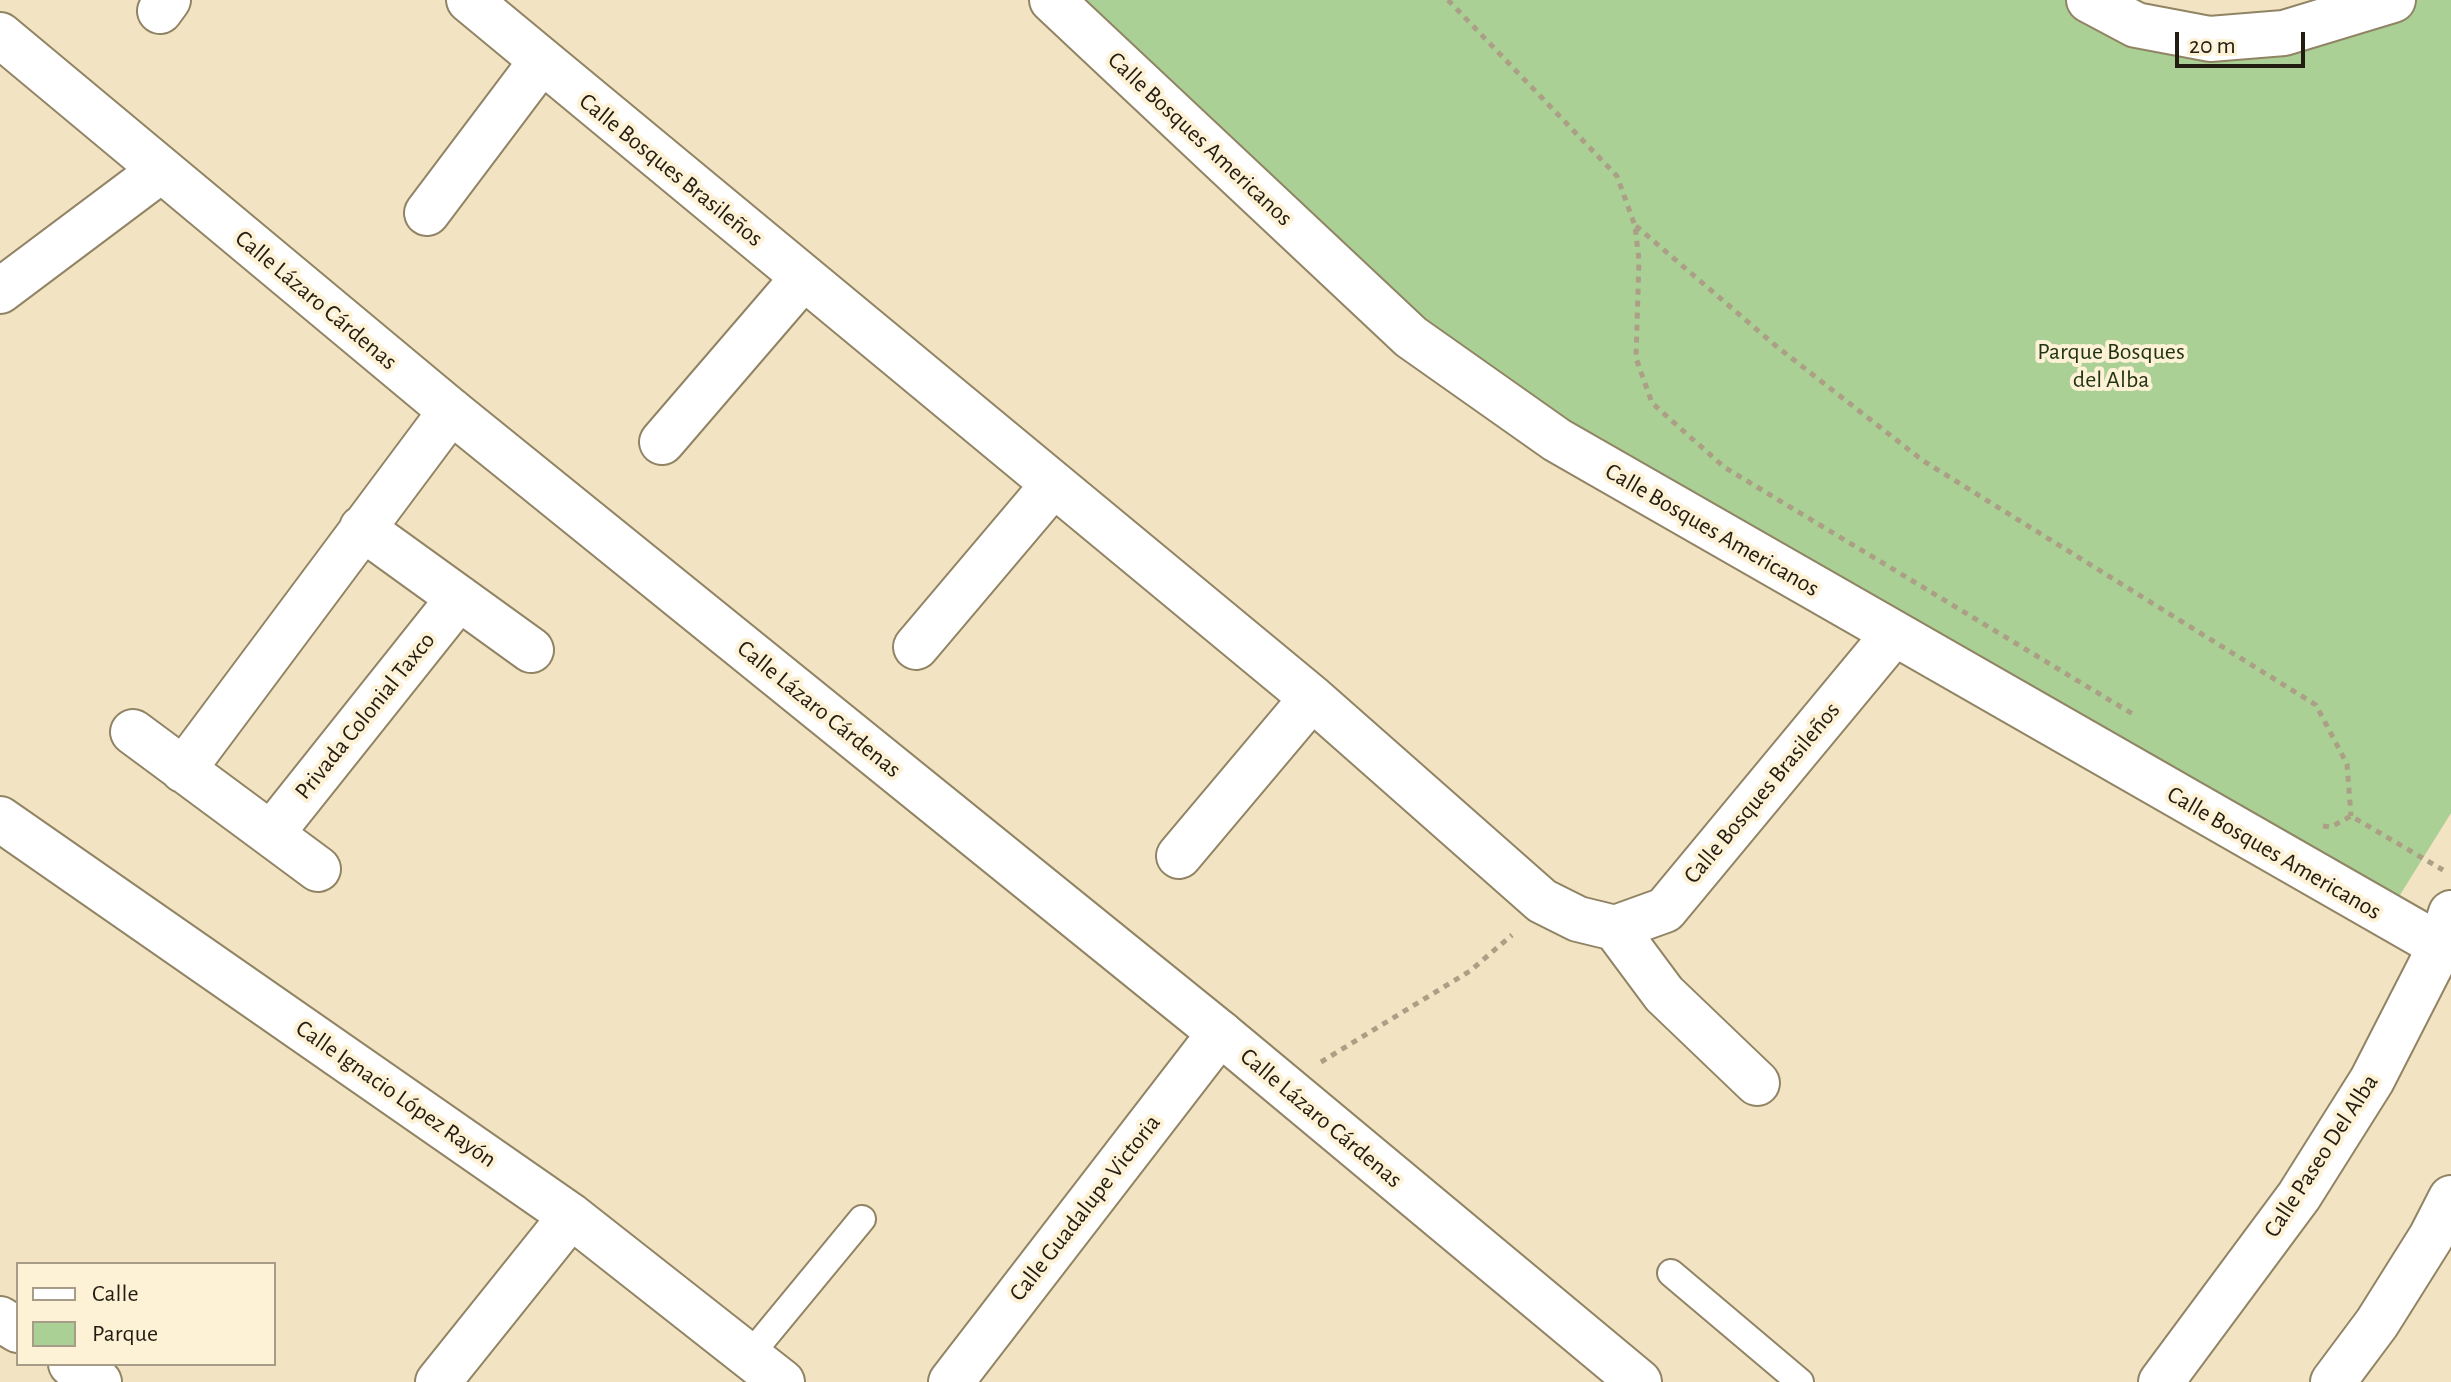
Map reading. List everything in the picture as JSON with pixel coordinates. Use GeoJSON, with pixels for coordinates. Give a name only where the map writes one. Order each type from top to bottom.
{"type":"FeatureCollection","features":[{"type":"Feature","properties":{"kind":"street","name":"Calle Bosques Brasileños"},"geometry":{"type":"LineString","coordinates":[[469,0],[540,63],[1312,698],[1542,901],[1578,919],[1615,928],[1665,910],[1893,635]]}},
{"type":"Feature","properties":{"kind":"street","name":"Calle Bosques Americanos"},"geometry":{"type":"LineString","coordinates":[[1052,0],[1411,337],[1557,440],[1893,635],[2447,937]]}},
{"type":"Feature","properties":{"kind":"street"},"geometry":{"type":"LineString","coordinates":[[2089,0],[2136,25],[2210,39],[2284,33],[2393,0]]}},
{"type":"Feature","properties":{"kind":"street","name":"Calle Lázaro Cárdenas"},"geometry":{"type":"LineString","coordinates":[[0,35],[451,411],[1220,1033],[1639,1382]]}},
{"type":"Feature","properties":{"kind":"street"},"geometry":{"type":"LineString","coordinates":[[427,213],[540,63]]}},
{"type":"Feature","properties":{"kind":"street"},"geometry":{"type":"LineString","coordinates":[[0,291],[160,171]]}},
{"type":"Feature","properties":{"kind":"street"},"geometry":{"type":"LineString","coordinates":[[662,442],[803,278]]}},
{"type":"Feature","properties":{"kind":"street"},"geometry":{"type":"LineString","coordinates":[[183,770],[451,411]]}},
{"type":"Feature","properties":{"kind":"street"},"geometry":{"type":"LineString","coordinates":[[916,647],[1053,485]]}},
{"type":"Feature","properties":{"kind":"street"},"geometry":{"type":"LineString","coordinates":[[362,528],[531,650]]}},
{"type":"Feature","properties":{"kind":"street","name":"Privada Colonial Taxco"},"geometry":{"type":"LineString","coordinates":[[271,834],[459,598]]}},
{"type":"Feature","properties":{"kind":"street"},"geometry":{"type":"LineString","coordinates":[[1179,856],[1312,698]]}},
{"type":"Feature","properties":{"kind":"street"},"geometry":{"type":"LineString","coordinates":[[133,732],[318,869]]}},
{"type":"Feature","properties":{"kind":"street","name":"Calle Ignacio López Rayón"},"geometry":{"type":"LineString","coordinates":[[0,819],[571,1216],[765,1369]]}},
{"type":"Feature","properties":{"kind":"street"},"geometry":{"type":"LineString","coordinates":[[1615,928],[1664,994],[1757,1083]]}},
{"type":"Feature","properties":{"kind":"street","name":"Calle Paseo Del Alba"},"geometry":{"type":"LineString","coordinates":[[2161,1382],[2299,1196],[2372,1080],[2447,937]]}},
{"type":"Feature","properties":{"kind":"street","name":"Calle Guadalupe Victoria"},"geometry":{"type":"LineString","coordinates":[[951,1382],[1220,1033]]}},
{"type":"Feature","properties":{"kind":"street"},"geometry":{"type":"LineString","coordinates":[[2333,1382],[2377,1323],[2431,1237],[2451,1198]]}},
{"type":"Feature","properties":{"kind":"street"},"geometry":{"type":"LineString","coordinates":[[438,1382],[571,1216]]}},
{"type":"Feature","properties":{"kind":"street"},"geometry":{"type":"LineString","coordinates":[[74,1366],[99,1382]]}},
{"type":"Feature","properties":{"kind":"lane"},"geometry":{"type":"LineString","coordinates":[[765,1369],[862,1219]]}},
{"type":"Feature","properties":{"kind":"lane"},"geometry":{"type":"LineString","coordinates":[[1671,1273],[1795,1380]]}},
{"type":"Feature","properties":{"kind":"path"},"geometry":{"type":"LineString","coordinates":[[1448,0],[1617,176],[1635,226],[1639,260],[1636,358],[1652,403],[1724,467],[2141,719]]}},
{"type":"Feature","properties":{"kind":"path"},"geometry":{"type":"LineString","coordinates":[[1635,226],[1776,346],[1922,460],[2316,705],[2347,764],[2351,816]]}},
{"type":"Feature","properties":{"kind":"path"},"geometry":{"type":"LineString","coordinates":[[2312,825],[2331,827],[2351,816]]}},
{"type":"Feature","properties":{"kind":"path"},"geometry":{"type":"LineString","coordinates":[[2351,816],[2451,875]]}},
{"type":"Feature","properties":{"kind":"path"},"geometry":{"type":"LineString","coordinates":[[1281,1084],[1470,971],[1508,939],[1542,901]]}},
{"type":"Feature","properties":{"kind":"green space","name":"Parque Bosques del Alba"},"geometry":{"type":"Polygon","coordinates":[[[1052,0],[2089,0],[2210,39],[2393,0],[2451,0],[2451,813],[2395,903],[1557,440],[1052,0]]]}}]}
